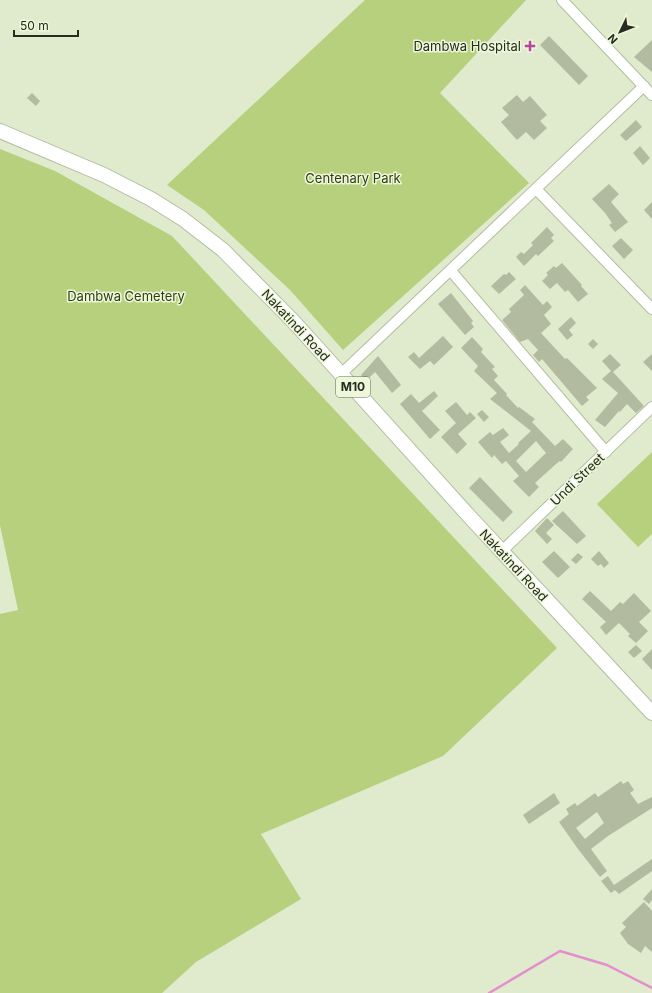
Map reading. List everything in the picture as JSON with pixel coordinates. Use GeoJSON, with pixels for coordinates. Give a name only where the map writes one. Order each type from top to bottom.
{"type":"FeatureCollection","features":[{"type":"Feature","properties":{"kind":"highway","name":"Nakatindi Road"},"geometry":{"type":"LineString","coordinates":[[0,131],[104,175],[151,199],[183,219],[223,250],[294,322],[502,552],[652,713]]}},
{"type":"Feature","properties":{"kind":"street"},"geometry":{"type":"LineString","coordinates":[[562,0],[652,95]]}},
{"type":"Feature","properties":{"kind":"street"},"geometry":{"type":"LineString","coordinates":[[341,374],[644,86]]}},
{"type":"Feature","properties":{"kind":"street"},"geometry":{"type":"LineString","coordinates":[[536,188],[652,309]]}},
{"type":"Feature","properties":{"kind":"street"},"geometry":{"type":"LineString","coordinates":[[450,271],[606,452]]}},
{"type":"Feature","properties":{"kind":"street","name":"Undi Street"},"geometry":{"type":"LineString","coordinates":[[502,552],[652,407]]}},
{"type":"Feature","properties":{"kind":"green space","name":"Centenary Park"},"geometry":{"type":"Polygon","coordinates":[[[365,0],[526,0],[440,93],[529,183],[343,350],[290,290],[204,210],[167,185],[365,0]]]}},
{"type":"Feature","properties":{"kind":"green space","name":"Dambwa Cemetery"},"geometry":{"type":"Polygon","coordinates":[[[0,149],[55,171],[172,236],[557,648],[443,756],[261,834],[301,899],[196,962],[162,993],[0,993],[0,614],[18,610],[0,525],[0,149]]]}},
{"type":"Feature","properties":{"kind":"green space"},"geometry":{"type":"Polygon","coordinates":[[[652,452],[652,534],[638,547],[597,504],[652,452]]]}},
{"type":"Feature","properties":{"kind":"building"},"geometry":{"type":"Polygon","coordinates":[[[549,36],[588,76],[579,85],[540,45],[549,36]]]}},
{"type":"Feature","properties":{"kind":"building"},"geometry":{"type":"Polygon","coordinates":[[[652,40],[652,72],[634,57],[652,40]]]}},
{"type":"Feature","properties":{"kind":"building"},"geometry":{"type":"Polygon","coordinates":[[[32,93],[40,101],[36,106],[27,98],[32,93]]]}},
{"type":"Feature","properties":{"kind":"building"},"geometry":{"type":"Polygon","coordinates":[[[517,95],[523,102],[530,96],[547,115],[540,121],[547,128],[534,140],[526,132],[517,140],[501,122],[509,115],[502,108],[517,95]]]}},
{"type":"Feature","properties":{"kind":"building"},"geometry":{"type":"Polygon","coordinates":[[[636,120],[642,127],[626,141],[620,135],[636,120]]]}},
{"type":"Feature","properties":{"kind":"building"},"geometry":{"type":"Polygon","coordinates":[[[640,146],[650,158],[643,165],[633,153],[640,146]]]}},
{"type":"Feature","properties":{"kind":"building"},"geometry":{"type":"Polygon","coordinates":[[[609,184],[619,194],[611,202],[628,222],[615,232],[609,225],[612,223],[592,199],[609,184]]]}},
{"type":"Feature","properties":{"kind":"building"},"geometry":{"type":"Polygon","coordinates":[[[652,202],[652,219],[644,210],[652,202]]]}},
{"type":"Feature","properties":{"kind":"building"},"geometry":{"type":"Polygon","coordinates":[[[547,227],[554,235],[551,238],[554,241],[538,256],[536,254],[524,266],[516,257],[521,252],[524,254],[533,245],[531,243],[547,227]]]}},
{"type":"Feature","properties":{"kind":"building"},"geometry":{"type":"Polygon","coordinates":[[[621,238],[633,250],[624,259],[612,246],[621,238]]]}},
{"type":"Feature","properties":{"kind":"building"},"geometry":{"type":"Polygon","coordinates":[[[562,263],[588,294],[578,302],[568,290],[565,292],[557,283],[550,289],[542,281],[548,275],[546,273],[554,266],[556,268],[562,263]]]}},
{"type":"Feature","properties":{"kind":"building"},"geometry":{"type":"Polygon","coordinates":[[[509,272],[516,279],[499,294],[491,286],[504,274],[506,275],[509,272]]]}},
{"type":"Feature","properties":{"kind":"building"},"geometry":{"type":"Polygon","coordinates":[[[525,285],[543,305],[547,301],[552,307],[544,315],[551,324],[541,333],[565,359],[567,358],[597,388],[586,397],[589,400],[582,406],[542,359],[539,362],[533,355],[538,350],[528,339],[520,342],[502,320],[511,312],[509,309],[524,295],[520,290],[525,285]]]}},
{"type":"Feature","properties":{"kind":"building"},"geometry":{"type":"Polygon","coordinates":[[[451,293],[473,321],[471,323],[474,327],[465,335],[438,304],[451,293]]]}},
{"type":"Feature","properties":{"kind":"building"},"geometry":{"type":"Polygon","coordinates":[[[571,317],[576,323],[569,330],[573,335],[567,340],[558,329],[571,317]]]}},
{"type":"Feature","properties":{"kind":"building"},"geometry":{"type":"Polygon","coordinates":[[[443,336],[453,347],[434,365],[430,361],[420,369],[408,357],[414,352],[419,358],[443,336]]]}},
{"type":"Feature","properties":{"kind":"building"},"geometry":{"type":"Polygon","coordinates":[[[472,337],[483,349],[481,352],[495,367],[492,369],[498,376],[494,380],[507,394],[506,395],[518,408],[519,407],[535,419],[532,422],[555,446],[563,439],[573,449],[561,462],[560,461],[556,464],[535,483],[539,487],[529,497],[513,481],[519,476],[506,461],[502,464],[494,455],[492,458],[478,442],[490,432],[493,435],[503,428],[509,435],[500,442],[509,453],[531,431],[490,399],[497,393],[474,371],[478,366],[461,348],[472,337]],[[536,441],[516,461],[526,472],[546,453],[536,441]]]}},
{"type":"Feature","properties":{"kind":"building"},"geometry":{"type":"Polygon","coordinates":[[[593,339],[598,344],[593,349],[588,344],[593,339]]]}},
{"type":"Feature","properties":{"kind":"building"},"geometry":{"type":"Polygon","coordinates":[[[610,354],[621,365],[613,372],[644,406],[636,413],[627,404],[605,427],[595,420],[618,393],[602,379],[611,371],[602,361],[610,354]]]}},
{"type":"Feature","properties":{"kind":"building"},"geometry":{"type":"Polygon","coordinates":[[[652,354],[652,371],[643,362],[652,354]]]}},
{"type":"Feature","properties":{"kind":"building"},"geometry":{"type":"Polygon","coordinates":[[[378,356],[401,385],[392,393],[375,372],[366,381],[361,375],[378,356]]]}},
{"type":"Feature","properties":{"kind":"building"},"geometry":{"type":"Polygon","coordinates":[[[434,391],[438,396],[422,411],[440,430],[430,439],[400,404],[411,394],[419,403],[434,391]]]}},
{"type":"Feature","properties":{"kind":"building"},"geometry":{"type":"Polygon","coordinates":[[[456,402],[467,415],[470,412],[476,418],[458,434],[467,444],[457,454],[441,437],[456,423],[445,411],[456,402]]]}},
{"type":"Feature","properties":{"kind":"building"},"geometry":{"type":"Polygon","coordinates":[[[482,410],[489,417],[484,422],[477,414],[482,410]]]}},
{"type":"Feature","properties":{"kind":"building"},"geometry":{"type":"Polygon","coordinates":[[[480,477],[513,512],[503,522],[469,488],[480,477]]]}},
{"type":"Feature","properties":{"kind":"building"},"geometry":{"type":"Polygon","coordinates":[[[563,511],[586,536],[577,544],[552,521],[563,511]]]}},
{"type":"Feature","properties":{"kind":"building"},"geometry":{"type":"Polygon","coordinates":[[[547,518],[554,525],[546,533],[552,539],[547,544],[535,531],[547,518]]]}},
{"type":"Feature","properties":{"kind":"building"},"geometry":{"type":"Polygon","coordinates":[[[554,551],[570,567],[558,578],[542,562],[554,551]]]}},
{"type":"Feature","properties":{"kind":"building"},"geometry":{"type":"Polygon","coordinates":[[[599,551],[609,563],[604,568],[601,564],[598,566],[591,559],[599,551]]]}},
{"type":"Feature","properties":{"kind":"building"},"geometry":{"type":"Polygon","coordinates":[[[578,553],[583,557],[576,564],[571,560],[578,553]]]}},
{"type":"Feature","properties":{"kind":"building"},"geometry":{"type":"Polygon","coordinates":[[[590,591],[611,611],[620,602],[623,604],[634,593],[651,611],[639,622],[648,631],[636,643],[628,636],[630,634],[619,623],[606,635],[600,627],[606,622],[582,599],[590,591]]]}},
{"type":"Feature","properties":{"kind":"building"},"geometry":{"type":"Polygon","coordinates":[[[636,645],[642,651],[634,658],[628,652],[636,645]]]}},
{"type":"Feature","properties":{"kind":"building"},"geometry":{"type":"Polygon","coordinates":[[[652,649],[652,670],[642,659],[652,649]]]}},
{"type":"Feature","properties":{"kind":"building"},"geometry":{"type":"Polygon","coordinates":[[[621,781],[623,784],[628,781],[634,790],[630,793],[638,804],[652,797],[652,808],[608,836],[591,849],[607,871],[600,877],[559,822],[569,814],[566,809],[575,803],[577,806],[595,793],[598,797],[621,781]],[[597,812],[576,828],[585,839],[604,823],[597,812]]]}},
{"type":"Feature","properties":{"kind":"building"},"geometry":{"type":"Polygon","coordinates":[[[554,793],[560,803],[529,824],[523,815],[554,793]]]}},
{"type":"Feature","properties":{"kind":"building"},"geometry":{"type":"Polygon","coordinates":[[[652,859],[652,871],[619,894],[615,890],[611,893],[601,881],[608,876],[614,885],[652,859]]]}},
{"type":"Feature","properties":{"kind":"building"},"geometry":{"type":"Polygon","coordinates":[[[652,889],[652,900],[649,904],[643,899],[652,889]]]}},
{"type":"Feature","properties":{"kind":"building"},"geometry":{"type":"Polygon","coordinates":[[[644,902],[652,911],[652,952],[645,946],[641,953],[628,944],[620,933],[626,927],[622,923],[644,902]]]}},
{"type":"Feature","properties":{"kind":"waterway"},"geometry":{"type":"LineString","coordinates":[[489,993],[560,951],[607,965],[652,988]]}},
{"type":"Feature","properties":{"kind":"place","name":"Dambwa Hospital"},"geometry":{"type":"Point","coordinates":[530,46]}}]}
